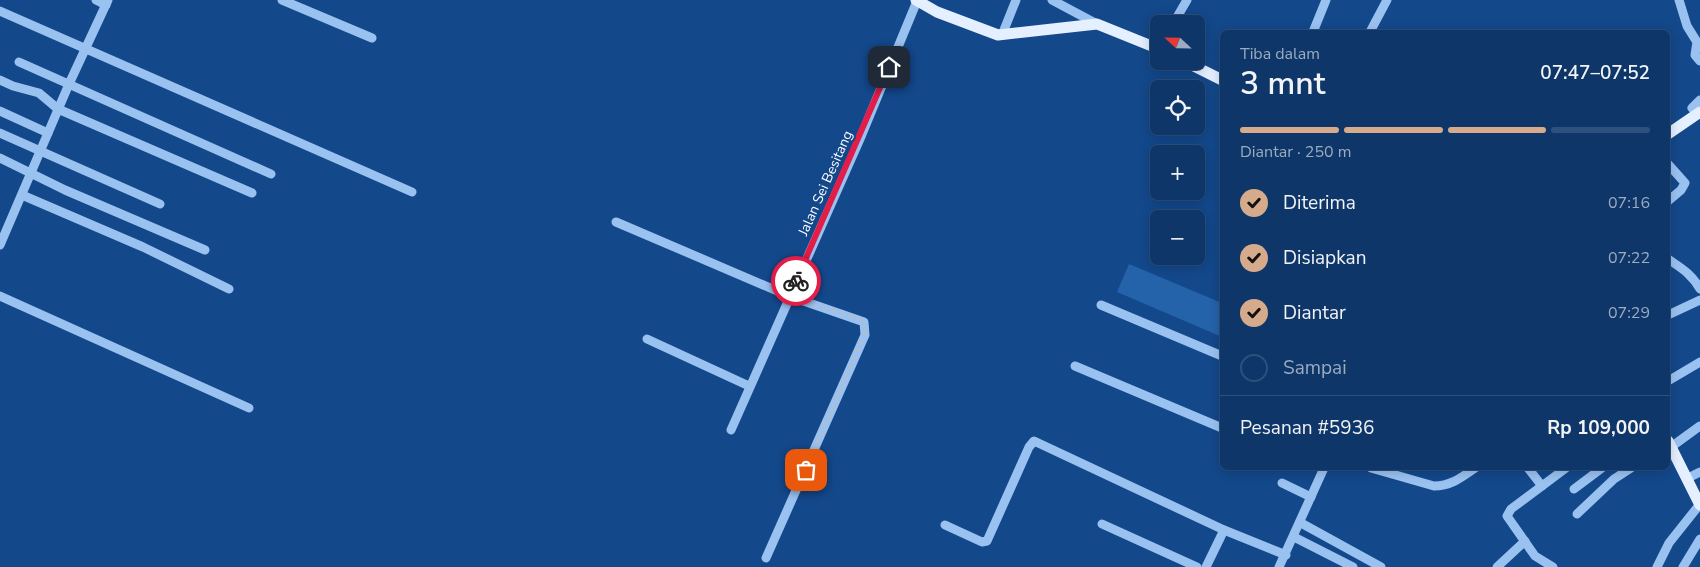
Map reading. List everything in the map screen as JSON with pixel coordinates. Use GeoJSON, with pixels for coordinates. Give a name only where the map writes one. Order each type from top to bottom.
{"type":"FeatureCollection","features":[{"type":"Feature","properties":{"kind":"main road"},"geometry":{"type":"LineString","coordinates":[[917,1],[950,17],[1002,35],[1097,24],[1150,45]]}},
{"type":"Feature","properties":{"kind":"main road"},"geometry":{"type":"LineString","coordinates":[[1202,70],[1220,79]]}},
{"type":"Feature","properties":{"kind":"main road"},"geometry":{"type":"LineString","coordinates":[[1670,133],[1698,113]]}},
{"type":"Feature","properties":{"kind":"main road"},"geometry":{"type":"LineString","coordinates":[[1670,446],[1688,478],[1700,505]]}},
{"type":"Feature","properties":{"kind":"street"},"geometry":{"type":"LineString","coordinates":[[0,245],[69,84],[107,2],[96,0]]}},
{"type":"Feature","properties":{"kind":"street"},"geometry":{"type":"LineString","coordinates":[[282,0],[372,38]]}},
{"type":"Feature","properties":{"kind":"street"},"geometry":{"type":"LineString","coordinates":[[1002,35],[1016,0]]}},
{"type":"Feature","properties":{"kind":"street"},"geometry":{"type":"LineString","coordinates":[[1052,0],[1097,24]]}},
{"type":"Feature","properties":{"kind":"street"},"geometry":{"type":"LineString","coordinates":[[1178,15],[1187,0]]}},
{"type":"Feature","properties":{"kind":"street"},"geometry":{"type":"LineString","coordinates":[[1314,30],[1326,0]]}},
{"type":"Feature","properties":{"kind":"street"},"geometry":{"type":"LineString","coordinates":[[1371,30],[1387,0]]}},
{"type":"Feature","properties":{"kind":"street"},"geometry":{"type":"LineString","coordinates":[[1679,0],[1687,26],[1697,42],[1695,55],[1700,61]]}},
{"type":"Feature","properties":{"kind":"street","name":"Jalan Sei Besitang"},"geometry":{"type":"LineString","coordinates":[[731,430],[860,139],[917,1]]}},
{"type":"Feature","properties":{"kind":"street"},"geometry":{"type":"LineString","coordinates":[[0,11],[85,50],[412,192]]}},
{"type":"Feature","properties":{"kind":"street"},"geometry":{"type":"LineString","coordinates":[[19,62],[271,174]]}},
{"type":"Feature","properties":{"kind":"street"},"geometry":{"type":"LineString","coordinates":[[0,80],[13,86],[39,93],[58,109],[252,193]]}},
{"type":"Feature","properties":{"kind":"street"},"geometry":{"type":"LineString","coordinates":[[1698,113],[1692,108],[1700,100]]}},
{"type":"Feature","properties":{"kind":"street"},"geometry":{"type":"LineString","coordinates":[[0,111],[48,133]]}},
{"type":"Feature","properties":{"kind":"street"},"geometry":{"type":"LineString","coordinates":[[0,132],[160,204]]}},
{"type":"Feature","properties":{"kind":"street"},"geometry":{"type":"LineString","coordinates":[[0,158],[30,174],[205,250]]}},
{"type":"Feature","properties":{"kind":"street"},"geometry":{"type":"LineString","coordinates":[[1670,166],[1685,183],[1681,190],[1670,199]]}},
{"type":"Feature","properties":{"kind":"street"},"geometry":{"type":"LineString","coordinates":[[22,195],[143,247],[229,289]]}},
{"type":"Feature","properties":{"kind":"street"},"geometry":{"type":"LineString","coordinates":[[616,222],[789,296],[862,320],[866,330],[831,417],[766,558]]}},
{"type":"Feature","properties":{"kind":"street"},"geometry":{"type":"LineString","coordinates":[[1670,260],[1684,268],[1694,278],[1700,289]]}},
{"type":"Feature","properties":{"kind":"street"},"geometry":{"type":"LineString","coordinates":[[0,296],[249,408]]}},
{"type":"Feature","properties":{"kind":"street"},"geometry":{"type":"LineString","coordinates":[[1670,314],[1700,300]]}},
{"type":"Feature","properties":{"kind":"street"},"geometry":{"type":"LineString","coordinates":[[1101,305],[1220,355]]}},
{"type":"Feature","properties":{"kind":"street"},"geometry":{"type":"LineString","coordinates":[[647,339],[749,386]]}},
{"type":"Feature","properties":{"kind":"street"},"geometry":{"type":"LineString","coordinates":[[1670,380],[1700,362]]}},
{"type":"Feature","properties":{"kind":"street"},"geometry":{"type":"LineString","coordinates":[[1075,366],[1220,427]]}},
{"type":"Feature","properties":{"kind":"street"},"geometry":{"type":"LineString","coordinates":[[1670,442],[1700,426]]}},
{"type":"Feature","properties":{"kind":"street"},"geometry":{"type":"LineString","coordinates":[[946,525],[982,542],[987,541],[1029,447],[1034,441],[1224,530],[1286,555]]}},
{"type":"Feature","properties":{"kind":"street"},"geometry":{"type":"LineString","coordinates":[[1279,567],[1301,523],[1321,470]]}},
{"type":"Feature","properties":{"kind":"street"},"geometry":{"type":"LineString","coordinates":[[1378,470],[1434,486],[1442,486],[1456,481],[1472,470]]}},
{"type":"Feature","properties":{"kind":"street"},"geometry":{"type":"LineString","coordinates":[[1530,470],[1542,486]]}},
{"type":"Feature","properties":{"kind":"street"},"geometry":{"type":"LineString","coordinates":[[1553,567],[1535,556],[1507,516],[1511,510],[1563,470]]}},
{"type":"Feature","properties":{"kind":"street"},"geometry":{"type":"LineString","coordinates":[[1574,489],[1599,470]]}},
{"type":"Feature","properties":{"kind":"street"},"geometry":{"type":"LineString","coordinates":[[1577,514],[1614,479],[1627,470]]}},
{"type":"Feature","properties":{"kind":"street"},"geometry":{"type":"LineString","coordinates":[[1688,478],[1700,472]]}},
{"type":"Feature","properties":{"kind":"street"},"geometry":{"type":"LineString","coordinates":[[1282,483],[1311,496]]}},
{"type":"Feature","properties":{"kind":"street"},"geometry":{"type":"LineString","coordinates":[[1657,567],[1670,543],[1700,505]]}},
{"type":"Feature","properties":{"kind":"street"},"geometry":{"type":"LineString","coordinates":[[1301,523],[1381,567]]}},
{"type":"Feature","properties":{"kind":"street"},"geometry":{"type":"LineString","coordinates":[[1102,524],[1197,567]]}},
{"type":"Feature","properties":{"kind":"street"},"geometry":{"type":"LineString","coordinates":[[1206,567],[1224,530]]}},
{"type":"Feature","properties":{"kind":"street"},"geometry":{"type":"LineString","coordinates":[[1294,537],[1353,567]]}},
{"type":"Feature","properties":{"kind":"street"},"geometry":{"type":"LineString","coordinates":[[1683,567],[1700,539]]}},
{"type":"Feature","properties":{"kind":"street"},"geometry":{"type":"LineString","coordinates":[[1497,567],[1525,541]]}},
{"type":"Feature","properties":{"kind":"shaded area"},"geometry":{"type":"Polygon","coordinates":[[[1129,264],[1220,302],[1220,336],[1117,292],[1129,264]]]}},
{"type":"Feature","properties":{"kind":"way so far"},"geometry":{"type":"LineString","coordinates":[[796,281],[789,296],[862,320],[866,330],[866,335],[838,401],[806,470]]}},
{"type":"Feature","properties":{"kind":"route"},"geometry":{"type":"LineString","coordinates":[[796,281],[860,139],[889,67]]}}]}
